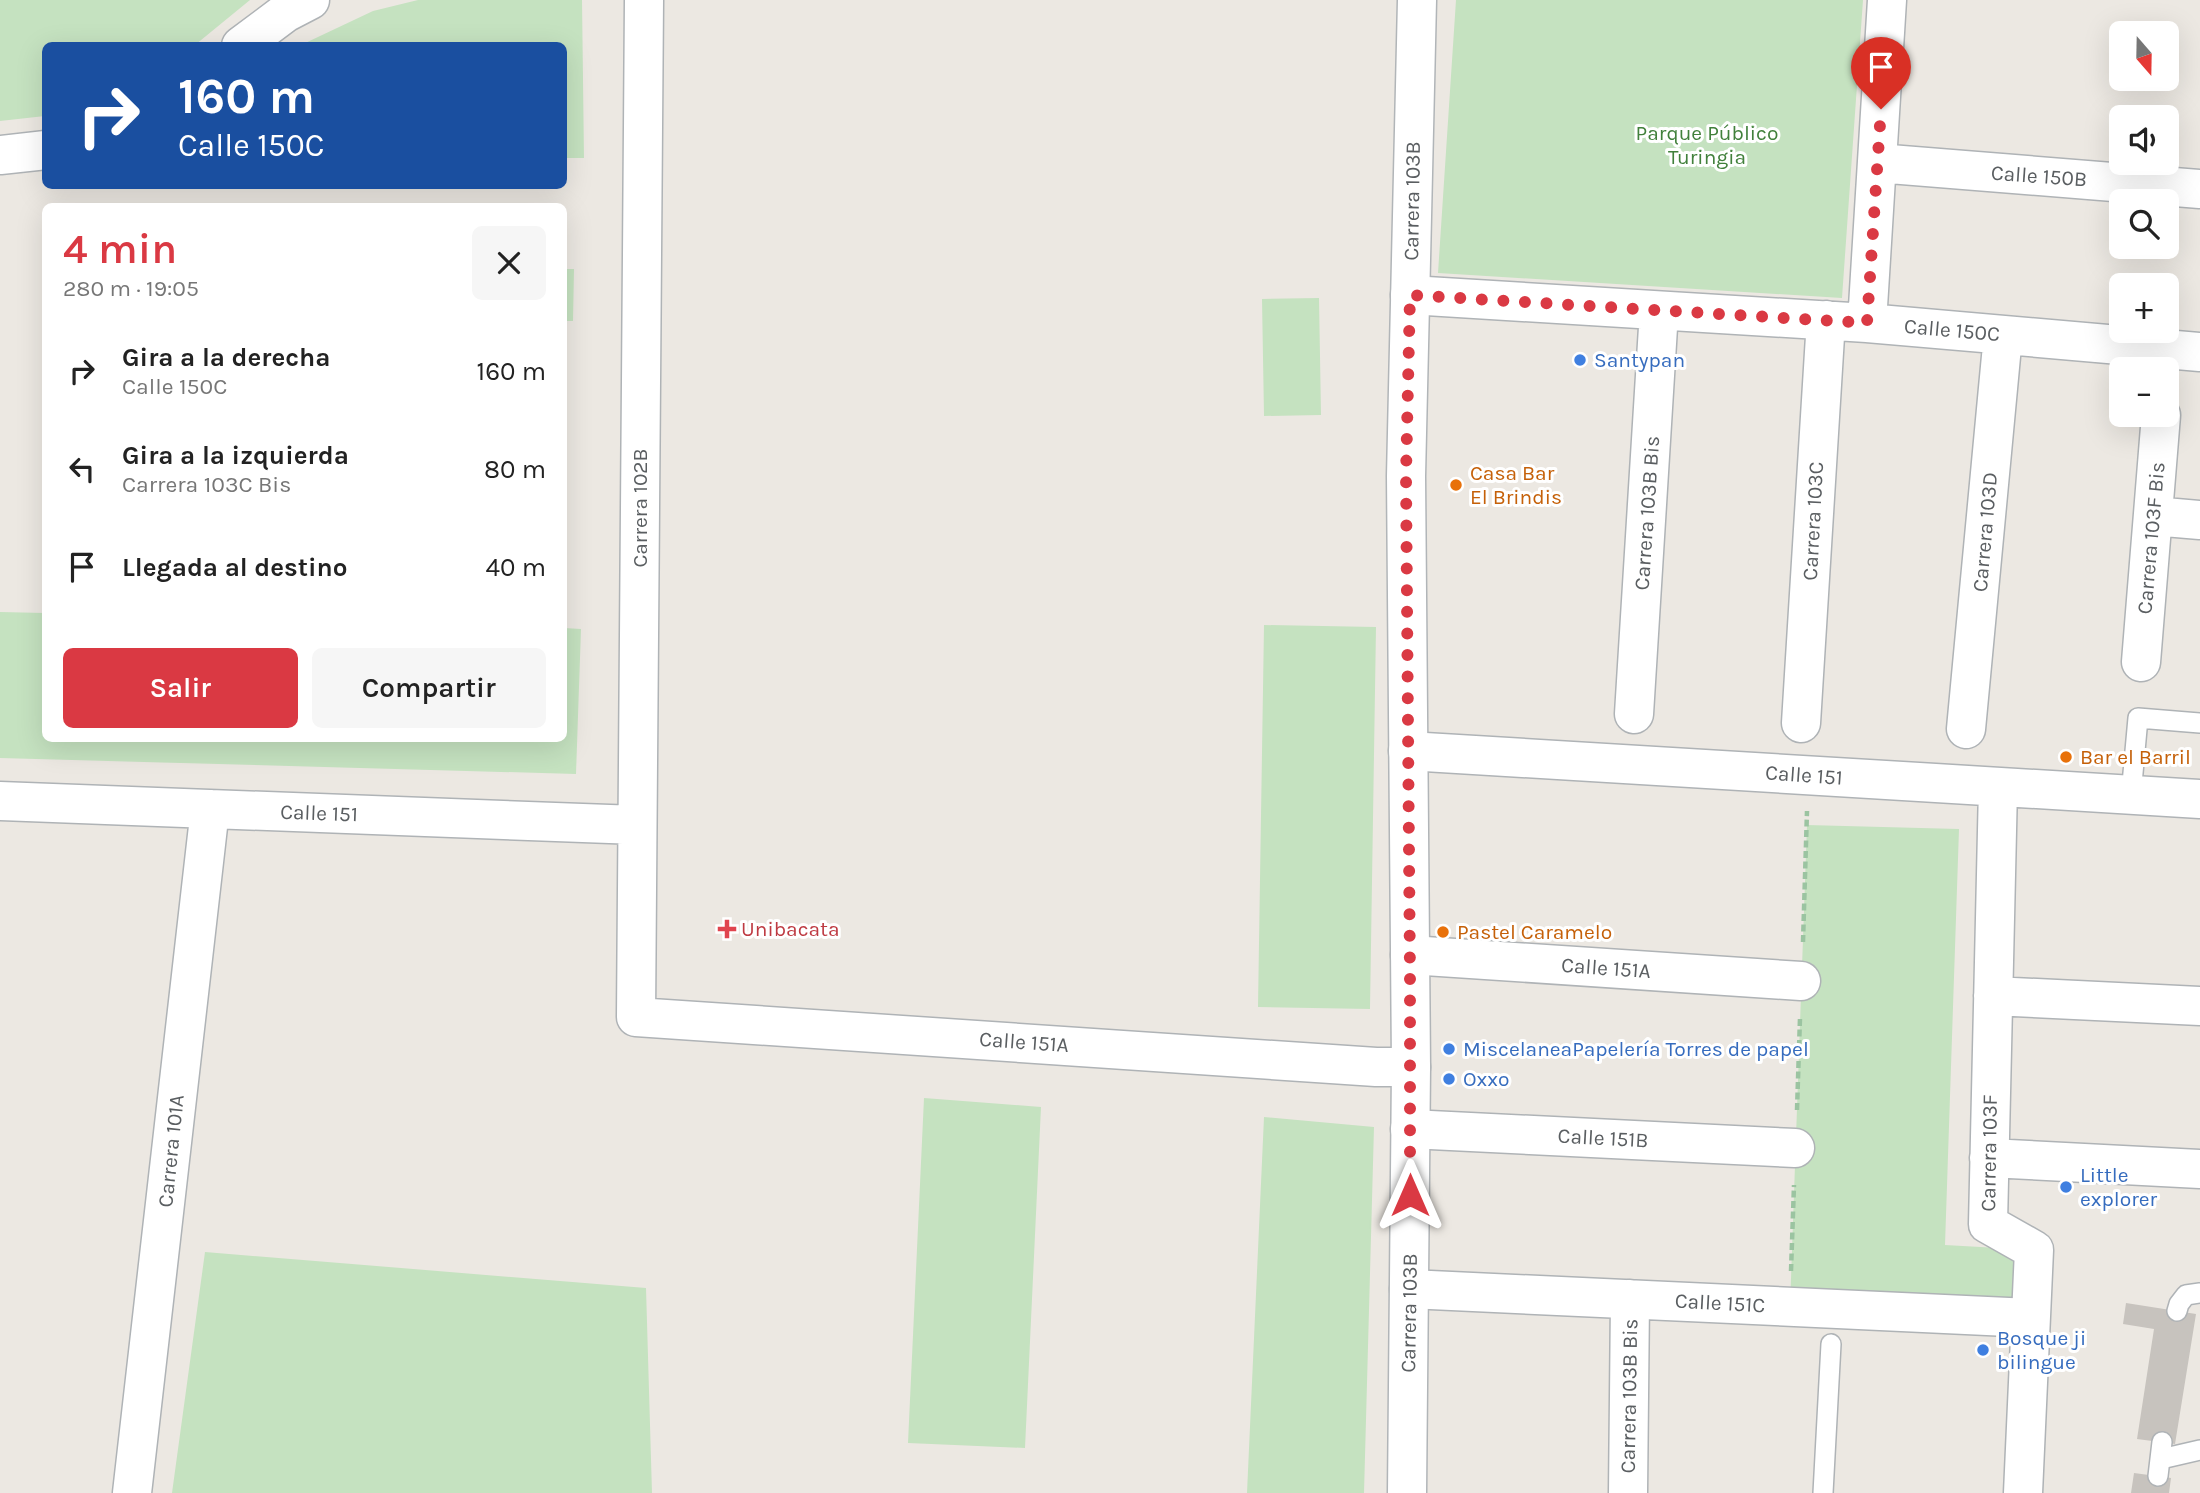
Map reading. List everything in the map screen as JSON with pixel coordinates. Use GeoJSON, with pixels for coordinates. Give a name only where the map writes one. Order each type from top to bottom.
{"type":"FeatureCollection","features":[{"type":"Feature","properties":{"kind":"street"},"geometry":{"type":"LineString","coordinates":[[246,42],[285,13],[310,0]]}},
{"type":"Feature","properties":{"kind":"street","name":"Carrera 102B"},"geometry":{"type":"LineString","coordinates":[[636,1017],[644,0]]}},
{"type":"Feature","properties":{"kind":"street","name":"Carrera 103B"},"geometry":{"type":"LineString","coordinates":[[1407,1493],[1411,1067],[1406,475],[1417,0]]}},
{"type":"Feature","properties":{"kind":"street"},"geometry":{"type":"LineString","coordinates":[[1867,323],[1887,0]]}},
{"type":"Feature","properties":{"kind":"street"},"geometry":{"type":"LineString","coordinates":[[0,155],[42,150]]}},
{"type":"Feature","properties":{"kind":"street","name":"Calle 150B"},"geometry":{"type":"LineString","coordinates":[[1877,163],[2200,189]]}},
{"type":"Feature","properties":{"kind":"street","name":"Calle 150C"},"geometry":{"type":"LineString","coordinates":[[1410,295],[1867,323],[2003,335],[2177,357]]}},
{"type":"Feature","properties":{"kind":"street","name":"Carrera 103B Bis"},"geometry":{"type":"LineString","coordinates":[[1634,715],[1659,311]]}},
{"type":"Feature","properties":{"kind":"street","name":"Carrera 103C"},"geometry":{"type":"LineString","coordinates":[[1801,723],[1826,320]]}},
{"type":"Feature","properties":{"kind":"street","name":"Carrera 103D"},"geometry":{"type":"LineString","coordinates":[[1966,729],[2003,335]]}},
{"type":"Feature","properties":{"kind":"street","name":"Carrera 103F Bis"},"geometry":{"type":"LineString","coordinates":[[2141,662],[2160,427]]}},
{"type":"Feature","properties":{"kind":"street"},"geometry":{"type":"LineString","coordinates":[[2153,516],[2200,520]]}},
{"type":"Feature","properties":{"kind":"street","name":"Calle 151"},"geometry":{"type":"LineString","coordinates":[[1408,751],[2200,799]]}},
{"type":"Feature","properties":{"kind":"street","name":"Carrera 103F"},"geometry":{"type":"LineString","coordinates":[[1997,787],[1988,1224],[2034,1250],[2023,1493]]}},
{"type":"Feature","properties":{"kind":"street","name":"Calle 151"},"geometry":{"type":"LineString","coordinates":[[0,801],[637,825]]}},
{"type":"Feature","properties":{"kind":"street","name":"Carrera 101A"},"geometry":{"type":"LineString","coordinates":[[132,1493],[210,809]]}},
{"type":"Feature","properties":{"kind":"street","name":"Calle 151A"},"geometry":{"type":"LineString","coordinates":[[1410,955],[1801,981]]}},
{"type":"Feature","properties":{"kind":"street"},"geometry":{"type":"LineString","coordinates":[[1993,996],[2200,1006]]}},
{"type":"Feature","properties":{"kind":"street","name":"Calle 151A"},"geometry":{"type":"LineString","coordinates":[[636,1017],[1376,1067],[1411,1067]]}},
{"type":"Feature","properties":{"kind":"street","name":"Calle 151B"},"geometry":{"type":"LineString","coordinates":[[1410,1129],[1795,1148]]}},
{"type":"Feature","properties":{"kind":"street"},"geometry":{"type":"LineString","coordinates":[[1989,1158],[2200,1169]]}},
{"type":"Feature","properties":{"kind":"street","name":"Calle 151C"},"geometry":{"type":"LineString","coordinates":[[1409,1289],[2030,1318]]}},
{"type":"Feature","properties":{"kind":"street","name":"Carrera 103B Bis"},"geometry":{"type":"LineString","coordinates":[[1628,1493],[1630,1299]]}},
{"type":"Feature","properties":{"kind":"lane"},"geometry":{"type":"LineString","coordinates":[[2131,795],[2138,718],[2200,723]]}},
{"type":"Feature","properties":{"kind":"lane"},"geometry":{"type":"LineString","coordinates":[[2177,1311],[2186,1295],[2200,1293]]}},
{"type":"Feature","properties":{"kind":"lane"},"geometry":{"type":"LineString","coordinates":[[1823,1493],[1831,1345]]}},
{"type":"Feature","properties":{"kind":"lane"},"geometry":{"type":"LineString","coordinates":[[2160,1459],[2200,1450]]}},
{"type":"Feature","properties":{"kind":"path"},"geometry":{"type":"LineString","coordinates":[[1790,1307],[1809,775]]}},
{"type":"Feature","properties":{"kind":"green space"},"geometry":{"type":"Polygon","coordinates":[[[0,0],[250,0],[199,42],[42,42],[42,116],[0,121],[0,0]]]}},
{"type":"Feature","properties":{"kind":"green space"},"geometry":{"type":"Polygon","coordinates":[[[418,0],[582,0],[584,158],[567,158],[567,42],[307,42],[373,11],[418,0]]]}},
{"type":"Feature","properties":{"kind":"green space","name":"Parque Público Turingia"},"geometry":{"type":"Polygon","coordinates":[[[1456,0],[1863,0],[1842,298],[1438,273],[1456,0]]]}},
{"type":"Feature","properties":{"kind":"green space"},"geometry":{"type":"Polygon","coordinates":[[[567,269],[574,269],[573,321],[567,321],[567,269]]]}},
{"type":"Feature","properties":{"kind":"green space"},"geometry":{"type":"Polygon","coordinates":[[[1319,298],[1321,415],[1264,416],[1262,299],[1319,298]]]}},
{"type":"Feature","properties":{"kind":"green space"},"geometry":{"type":"Polygon","coordinates":[[[0,612],[42,613],[42,742],[567,742],[567,628],[581,629],[576,774],[0,758],[0,612]]]}},
{"type":"Feature","properties":{"kind":"green space"},"geometry":{"type":"Polygon","coordinates":[[[1264,625],[1376,627],[1370,1009],[1258,1007],[1264,625]]]}},
{"type":"Feature","properties":{"kind":"green space"},"geometry":{"type":"Polygon","coordinates":[[[1807,825],[1959,829],[1945,1245],[2034,1250],[2030,1318],[1790,1307],[1807,825]]]}},
{"type":"Feature","properties":{"kind":"green space"},"geometry":{"type":"Polygon","coordinates":[[[924,1098],[1041,1107],[1025,1448],[908,1443],[924,1098]]]}},
{"type":"Feature","properties":{"kind":"green space"},"geometry":{"type":"Polygon","coordinates":[[[1264,1117],[1374,1127],[1364,1493],[1247,1493],[1264,1117]]]}},
{"type":"Feature","properties":{"kind":"green space"},"geometry":{"type":"Polygon","coordinates":[[[205,1252],[646,1288],[652,1493],[172,1493],[205,1252]]]}},
{"type":"Feature","properties":{"kind":"building"},"geometry":{"type":"Polygon","coordinates":[[[2126,1303],[2196,1314],[2175,1444],[2137,1439],[2154,1329],[2123,1324],[2126,1303]]]}},
{"type":"Feature","properties":{"kind":"building"},"geometry":{"type":"Polygon","coordinates":[[[2134,1473],[2171,1478],[2169,1493],[2131,1493],[2134,1473]]]}},
{"type":"Feature","properties":{"kind":"place","name":"Santypan"},"geometry":{"type":"Point","coordinates":[1580,360]}},
{"type":"Feature","properties":{"kind":"place","name":"Casa Bar El Brindis"},"geometry":{"type":"Point","coordinates":[1456,485]}},
{"type":"Feature","properties":{"kind":"place","name":"Bar el Barril"},"geometry":{"type":"Point","coordinates":[2066,757]}},
{"type":"Feature","properties":{"kind":"place","name":"Unibacata"},"geometry":{"type":"Point","coordinates":[727,929]}},
{"type":"Feature","properties":{"kind":"place","name":"Pastel Caramelo"},"geometry":{"type":"Point","coordinates":[1443,932]}},
{"type":"Feature","properties":{"kind":"place","name":"MiscelaneaPapelería Torres de papel"},"geometry":{"type":"Point","coordinates":[1449,1049]}},
{"type":"Feature","properties":{"kind":"place","name":"Oxxo"},"geometry":{"type":"Point","coordinates":[1449,1079]}},
{"type":"Feature","properties":{"kind":"place","name":"Little explorer"},"geometry":{"type":"Point","coordinates":[2066,1187]}},
{"type":"Feature","properties":{"kind":"place","name":"Bosque ji bilingue"},"geometry":{"type":"Point","coordinates":[1983,1350]}},
{"type":"Feature","properties":{"kind":"route"},"geometry":{"type":"LineString","coordinates":[[1410,1195],[1406,475],[1410,295],[1867,323],[1881,109]]}}]}
